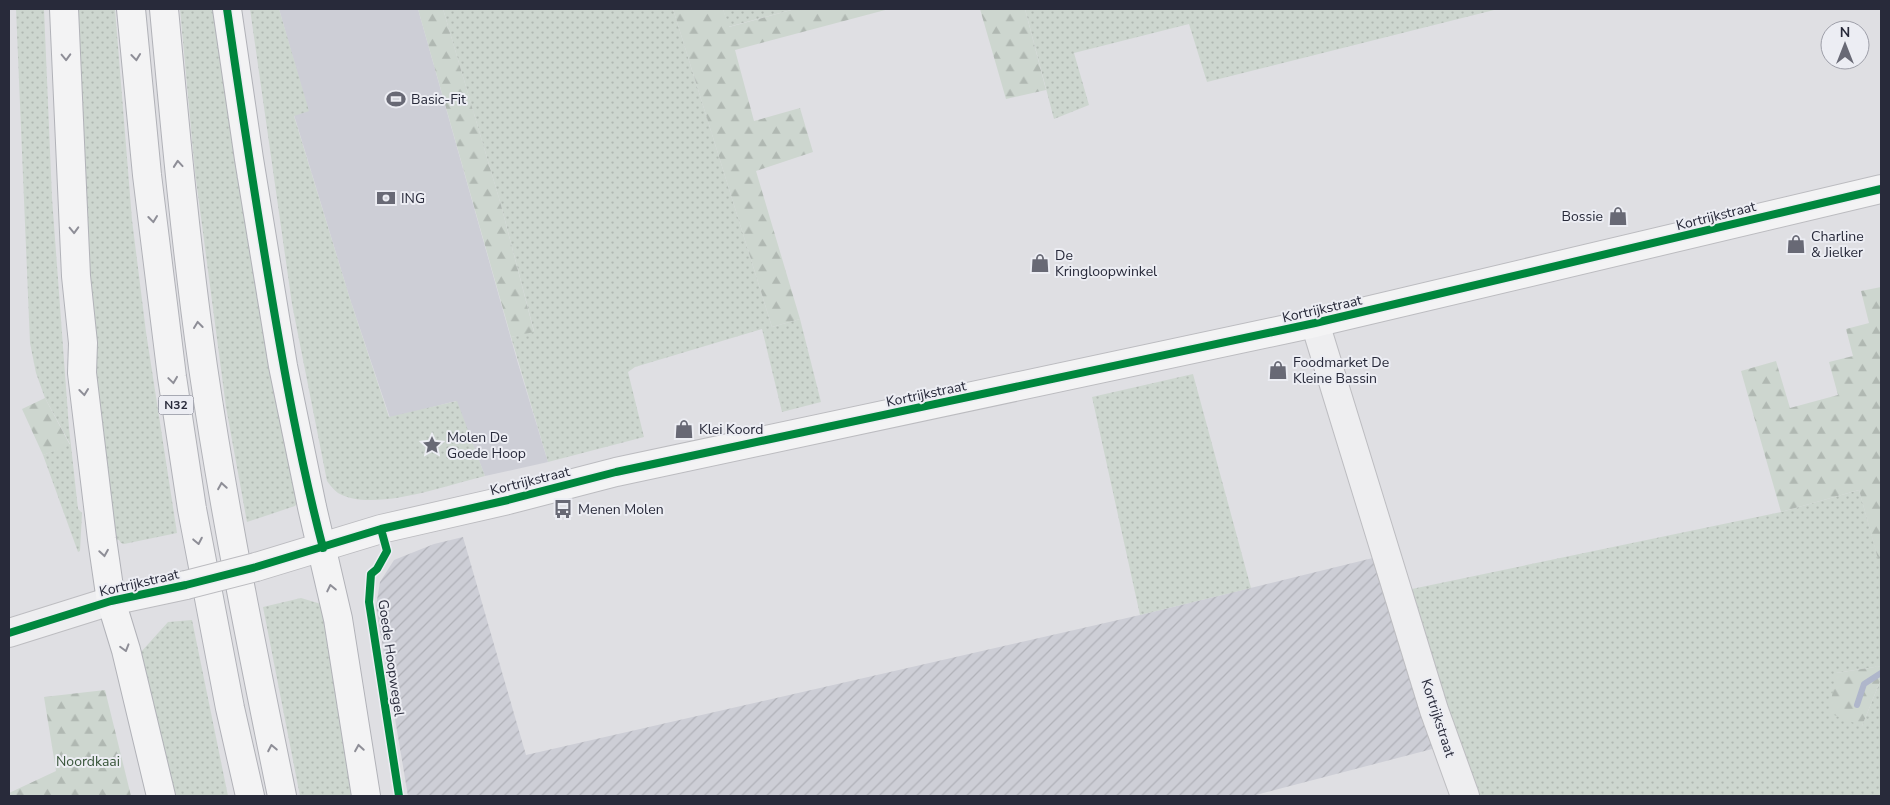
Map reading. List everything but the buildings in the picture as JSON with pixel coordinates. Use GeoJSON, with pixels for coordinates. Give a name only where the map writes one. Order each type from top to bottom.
{"type":"FeatureCollection","features":[{"type":"Feature","properties":{"kind":"main road"},"geometry":{"type":"LineString","coordinates":[[64,9],[76,276],[83,343],[82,373],[102,539],[111,601],[126,650],[161,796]]}},
{"type":"Feature","properties":{"kind":"main road","name":"N32"},"geometry":{"type":"LineString","coordinates":[[131,9],[148,175],[172,376],[194,518],[230,708],[250,796]]}},
{"type":"Feature","properties":{"kind":"main road","name":"N32"},"geometry":{"type":"LineString","coordinates":[[164,9],[179,170],[203,367],[224,497],[282,796]]}},
{"type":"Feature","properties":{"kind":"main road"},"geometry":{"type":"LineString","coordinates":[[226,9],[248,159],[283,366],[312,507],[338,619],[366,796]]}},
{"type":"Feature","properties":{"kind":"main road","name":"Kortrijkstraat"},"geometry":{"type":"LineString","coordinates":[[111,601],[186,585],[323,548],[381,529],[508,500],[616,472],[1315,324],[1881,189]]}},
{"type":"Feature","properties":{"kind":"street","name":"Kortrijkstraat"},"geometry":{"type":"LineString","coordinates":[[1315,324],[1434,710],[1465,796]]}},
{"type":"Feature","properties":{"kind":"street","name":"Kortrijkstraat"},"geometry":{"type":"LineString","coordinates":[[9,633],[111,601]]}},
{"type":"Feature","properties":{"kind":"shaded area"},"geometry":{"type":"Polygon","coordinates":[[[279,9],[418,9],[517,360],[548,462],[485,476],[456,401],[390,418],[350,299],[294,115],[308,110],[279,9]]]}},
{"type":"Feature","properties":{"kind":"shaded area"},"geometry":{"type":"Polygon","coordinates":[[[463,537],[526,755],[1140,615],[1381,556],[1436,748],[1252,796],[408,796],[376,606],[380,582],[394,560],[434,544],[463,537]]]}},
{"type":"Feature","properties":{"kind":"green space"},"geometry":{"type":"Polygon","coordinates":[[[16,9],[44,9],[52,198],[69,428],[78,509],[82,513],[80,551],[78,552],[43,455],[70,444],[45,398],[36,373],[30,343],[16,9]]]}},
{"type":"Feature","properties":{"kind":"green space"},"geometry":{"type":"Polygon","coordinates":[[[73,9],[115,9],[132,220],[146,332],[177,533],[124,544],[119,540],[115,540],[92,335],[73,9]]]}},
{"type":"Feature","properties":{"kind":"green space"},"geometry":{"type":"Polygon","coordinates":[[[180,9],[218,9],[298,502],[295,506],[247,522],[226,407],[195,172],[180,9]]]}},
{"type":"Feature","properties":{"kind":"green space"},"geometry":{"type":"Polygon","coordinates":[[[250,9],[279,9],[309,111],[294,116],[350,299],[389,417],[457,401],[485,476],[431,491],[390,499],[370,500],[353,498],[338,493],[327,481],[292,304],[250,9]]]}},
{"type":"Feature","properties":{"kind":"green space"},"geometry":{"type":"Polygon","coordinates":[[[418,9],[443,9],[501,205],[534,332],[511,337],[418,9]]]}},
{"type":"Feature","properties":{"kind":"green space"},"geometry":{"type":"Polygon","coordinates":[[[443,9],[673,9],[772,327],[800,319],[821,402],[782,412],[762,329],[635,367],[628,372],[644,437],[548,462],[511,337],[534,331],[501,205],[443,9]]]}},
{"type":"Feature","properties":{"kind":"green space"},"geometry":{"type":"Polygon","coordinates":[[[673,9],[723,9],[729,27],[795,9],[889,9],[735,50],[754,121],[800,108],[813,152],[756,171],[800,319],[772,327],[673,9]]]}},
{"type":"Feature","properties":{"kind":"green space"},"geometry":{"type":"Polygon","coordinates":[[[723,9],[795,9],[728,27],[723,9]]]}},
{"type":"Feature","properties":{"kind":"green space"},"geometry":{"type":"Polygon","coordinates":[[[980,9],[1025,9],[1046,90],[1006,99],[980,9]]]}},
{"type":"Feature","properties":{"kind":"green space"},"geometry":{"type":"Polygon","coordinates":[[[1025,9],[1498,9],[1207,82],[1189,24],[1074,53],[1089,105],[1054,119],[1025,9]]]}},
{"type":"Feature","properties":{"kind":"green space"},"geometry":{"type":"Polygon","coordinates":[[[1881,287],[1881,558],[1878,559],[1859,490],[1781,512],[1741,371],[1776,361],[1790,408],[1838,395],[1829,362],[1853,356],[1846,329],[1869,323],[1861,291],[1881,287]]]}},
{"type":"Feature","properties":{"kind":"green space"},"geometry":{"type":"Polygon","coordinates":[[[1193,374],[1251,588],[1140,615],[1092,397],[1193,374]]]}},
{"type":"Feature","properties":{"kind":"green space"},"geometry":{"type":"Polygon","coordinates":[[[45,398],[70,445],[43,455],[22,409],[45,398]]]}},
{"type":"Feature","properties":{"kind":"green space"},"geometry":{"type":"Polygon","coordinates":[[[1859,490],[1878,558],[1881,558],[1881,666],[1836,673],[1862,726],[1881,679],[1881,796],[1476,796],[1407,590],[1781,512],[1859,490]]]}},
{"type":"Feature","properties":{"kind":"green space"},"geometry":{"type":"Polygon","coordinates":[[[301,598],[321,604],[352,796],[300,796],[263,607],[301,598]]]}},
{"type":"Feature","properties":{"kind":"green space"},"geometry":{"type":"Polygon","coordinates":[[[192,620],[228,796],[176,796],[141,652],[168,622],[192,620]]]}},
{"type":"Feature","properties":{"kind":"green space"},"geometry":{"type":"Polygon","coordinates":[[[1881,666],[1881,679],[1862,726],[1829,713],[1836,673],[1881,666]]]}},
{"type":"Feature","properties":{"kind":"green space","name":"Noordkaai"},"geometry":{"type":"Polygon","coordinates":[[[105,690],[131,796],[9,796],[9,793],[56,771],[44,697],[105,690]]]}},
{"type":"Feature","properties":{"kind":"waterway"},"geometry":{"type":"LineString","coordinates":[[1857,705],[1864,684],[1881,673]]}},
{"type":"Feature","properties":{"kind":"cycle path"},"geometry":{"type":"LineString","coordinates":[[227,9],[269,281],[300,449],[323,548]]}},
{"type":"Feature","properties":{"kind":"cycle path"},"geometry":{"type":"LineString","coordinates":[[9,633],[111,601],[186,585],[256,567],[381,529],[508,500],[616,472],[1315,323],[1881,189]]}},
{"type":"Feature","properties":{"kind":"cycle path","name":"Goede Hoopwegel"},"geometry":{"type":"LineString","coordinates":[[381,529],[387,551],[377,569],[371,574],[369,602],[399,796]]}},
{"type":"Feature","properties":{"kind":"place","name":"Basic-Fit"},"geometry":{"type":"Point","coordinates":[396,99]}},
{"type":"Feature","properties":{"kind":"place","name":"ING"},"geometry":{"type":"Point","coordinates":[386,198]}},
{"type":"Feature","properties":{"kind":"place","name":"Bossie"},"geometry":{"type":"Point","coordinates":[1618,216]}},
{"type":"Feature","properties":{"kind":"place","name":"Charline & Jielker"},"geometry":{"type":"Point","coordinates":[1796,244]}},
{"type":"Feature","properties":{"kind":"place","name":"De Kringloopwinkel"},"geometry":{"type":"Point","coordinates":[1040,263]}},
{"type":"Feature","properties":{"kind":"place","name":"Foodmarket De Kleine Bassin"},"geometry":{"type":"Point","coordinates":[1278,370]}},
{"type":"Feature","properties":{"kind":"place","name":"Klei Koord"},"geometry":{"type":"Point","coordinates":[684,429]}},
{"type":"Feature","properties":{"kind":"place","name":"Molen De Goede Hoop"},"geometry":{"type":"Point","coordinates":[432,445]}},
{"type":"Feature","properties":{"kind":"place","name":"Menen Molen"},"geometry":{"type":"Point","coordinates":[563,509]}}]}
